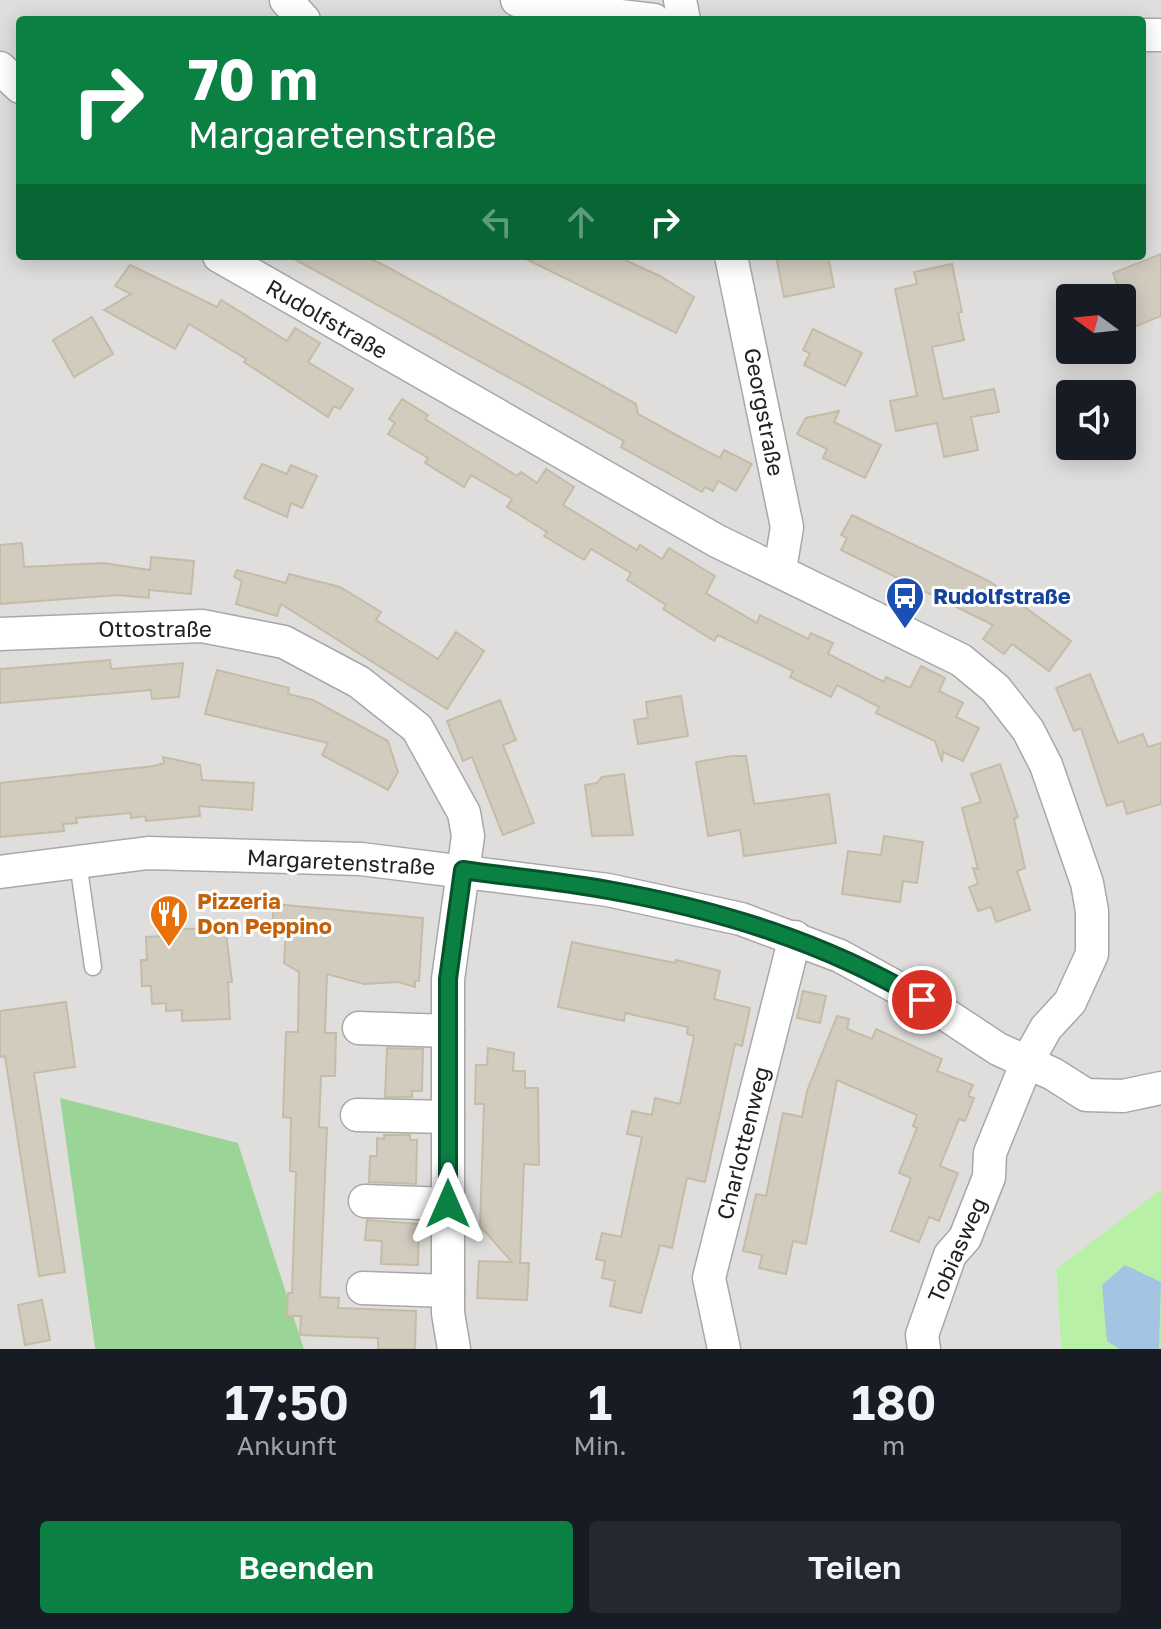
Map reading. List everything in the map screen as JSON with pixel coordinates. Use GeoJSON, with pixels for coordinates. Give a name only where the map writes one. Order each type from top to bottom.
{"type":"FeatureCollection","features":[{"type":"Feature","properties":{"kind":"street"},"geometry":{"type":"LineString","coordinates":[[286,0],[300,16]]}},
{"type":"Feature","properties":{"kind":"street"},"geometry":{"type":"LineString","coordinates":[[517,0],[529,5],[621,16]]}},
{"type":"Feature","properties":{"kind":"street"},"geometry":{"type":"LineString","coordinates":[[0,68],[16,83]]}},
{"type":"Feature","properties":{"kind":"street","name":"Rudolfstraße"},"geometry":{"type":"LineString","coordinates":[[226,260],[717,541],[780,569],[961,660],[996,689],[1046,765],[1087,883],[1093,937],[1084,976],[1070,1002],[1046,1028],[1027,1062]]}},
{"type":"Feature","properties":{"kind":"street","name":"Georgstraße"},"geometry":{"type":"LineString","coordinates":[[732,260],[787,527],[780,569]]}},
{"type":"Feature","properties":{"kind":"street","name":"Ottostraße"},"geometry":{"type":"LineString","coordinates":[[0,634],[202,626],[284,642],[359,682],[417,728],[464,813],[468,836],[448,979],[448,1291],[454,1349]]}},
{"type":"Feature","properties":{"kind":"street","name":"Margaretenstraße"},"geometry":{"type":"LineString","coordinates":[[0,872],[148,853],[361,859],[608,890],[741,919],[795,937],[876,973],[998,1049],[1027,1062]]}},
{"type":"Feature","properties":{"kind":"street","name":"Charlottenweg"},"geometry":{"type":"LineString","coordinates":[[724,1349],[709,1278],[795,937]]}},
{"type":"Feature","properties":{"kind":"street"},"geometry":{"type":"LineString","coordinates":[[359,1028],[448,1031]]}},
{"type":"Feature","properties":{"kind":"street"},"geometry":{"type":"LineString","coordinates":[[1027,1062],[1086,1095],[1123,1096],[1161,1088]]}},
{"type":"Feature","properties":{"kind":"street","name":"Tobiasweg"},"geometry":{"type":"LineString","coordinates":[[924,1349],[922,1335],[946,1268],[970,1226],[989,1177],[990,1153],[1027,1062]]}},
{"type":"Feature","properties":{"kind":"street"},"geometry":{"type":"LineString","coordinates":[[357,1115],[448,1117]]}},
{"type":"Feature","properties":{"kind":"street"},"geometry":{"type":"LineString","coordinates":[[365,1201],[448,1204]]}},
{"type":"Feature","properties":{"kind":"street"},"geometry":{"type":"LineString","coordinates":[[363,1288],[448,1291]]}},
{"type":"Feature","properties":{"kind":"lane"},"geometry":{"type":"LineString","coordinates":[[78,862],[93,967]]}},
{"type":"Feature","properties":{"kind":"shaded area"},"geometry":{"type":"Polygon","coordinates":[[[0,0],[1161,0],[1161,1189],[1056,1269],[1061,1349],[304,1349],[238,1143],[90,1320],[95,1349],[0,1349],[0,0]]]}},
{"type":"Feature","properties":{"kind":"green space"},"geometry":{"type":"Polygon","coordinates":[[[60,1098],[238,1143],[304,1349],[95,1349],[60,1098]]]}},
{"type":"Feature","properties":{"kind":"green space"},"geometry":{"type":"Polygon","coordinates":[[[1161,1189],[1161,1349],[1061,1349],[1056,1269],[1161,1189]]]}},
{"type":"Feature","properties":{"kind":"water"},"geometry":{"type":"Polygon","coordinates":[[[1125,1265],[1161,1282],[1159,1349],[1119,1349],[1107,1341],[1102,1285],[1125,1265]]]}},
{"type":"Feature","properties":{"kind":"building"},"geometry":{"type":"Polygon","coordinates":[[[1161,254],[1161,316],[1136,326],[1136,284],[1117,284],[1113,273],[1161,254]]]}},
{"type":"Feature","properties":{"kind":"building"},"geometry":{"type":"Polygon","coordinates":[[[296,260],[372,260],[380,263],[636,404],[638,414],[691,443],[720,458],[724,450],[752,464],[736,491],[718,481],[713,491],[705,487],[702,492],[621,447],[624,441],[296,260]]]}},
{"type":"Feature","properties":{"kind":"building"},"geometry":{"type":"Polygon","coordinates":[[[528,260],[625,260],[660,276],[694,297],[676,333],[528,260]]]}},
{"type":"Feature","properties":{"kind":"building"},"geometry":{"type":"Polygon","coordinates":[[[777,260],[829,260],[834,287],[784,297],[777,260]]]}},
{"type":"Feature","properties":{"kind":"building"},"geometry":{"type":"Polygon","coordinates":[[[952,264],[964,340],[932,347],[943,399],[994,389],[999,412],[971,417],[978,450],[944,457],[937,423],[896,431],[890,401],[917,396],[895,289],[917,284],[914,272],[952,264]]]}},
{"type":"Feature","properties":{"kind":"building"},"geometry":{"type":"Polygon","coordinates":[[[130,265],[217,307],[221,300],[287,341],[295,328],[320,343],[308,362],[353,389],[340,409],[334,406],[328,417],[244,362],[246,359],[189,324],[175,349],[104,310],[131,294],[115,286],[130,265]]]}},
{"type":"Feature","properties":{"kind":"building"},"geometry":{"type":"Polygon","coordinates":[[[92,317],[113,354],[74,377],[53,340],[92,317]]]}},
{"type":"Feature","properties":{"kind":"building"},"geometry":{"type":"Polygon","coordinates":[[[813,329],[862,353],[845,386],[804,365],[810,353],[803,350],[813,329]]]}},
{"type":"Feature","properties":{"kind":"building"},"geometry":{"type":"Polygon","coordinates":[[[402,399],[428,415],[425,419],[517,476],[521,472],[537,483],[546,469],[574,487],[563,505],[637,550],[640,545],[662,559],[669,548],[715,576],[706,593],[757,623],[760,615],[808,639],[811,633],[833,643],[828,654],[884,682],[886,677],[910,688],[921,666],[945,678],[939,691],[963,703],[956,717],[979,728],[963,761],[943,752],[942,762],[935,741],[876,713],[879,707],[837,685],[831,697],[790,677],[793,671],[718,635],[714,641],[663,609],[666,605],[627,580],[631,573],[591,549],[584,560],[544,536],[547,532],[507,507],[512,499],[471,475],[464,487],[425,463],[428,458],[388,434],[395,423],[389,419],[402,399]]]}},
{"type":"Feature","properties":{"kind":"building"},"geometry":{"type":"Polygon","coordinates":[[[839,411],[834,422],[881,445],[865,478],[823,458],[827,449],[797,434],[806,418],[839,411]]]}},
{"type":"Feature","properties":{"kind":"building"},"geometry":{"type":"Polygon","coordinates":[[[262,464],[287,474],[291,465],[317,476],[302,508],[291,503],[287,517],[244,498],[262,464]]]}},
{"type":"Feature","properties":{"kind":"building"},"geometry":{"type":"Polygon","coordinates":[[[852,515],[989,581],[1071,641],[1049,671],[1012,644],[1004,654],[983,639],[993,625],[841,550],[847,538],[841,535],[852,515]]]}},
{"type":"Feature","properties":{"kind":"building"},"geometry":{"type":"Polygon","coordinates":[[[22,543],[24,567],[103,563],[150,570],[151,557],[194,561],[191,594],[149,590],[149,598],[118,595],[0,604],[0,545],[22,543]]]}},
{"type":"Feature","properties":{"kind":"building"},"geometry":{"type":"Polygon","coordinates":[[[237,570],[286,583],[289,574],[340,587],[381,612],[376,620],[438,659],[456,632],[484,651],[447,709],[281,604],[277,616],[236,604],[242,581],[234,577],[237,570]]]}},
{"type":"Feature","properties":{"kind":"building"},"geometry":{"type":"Polygon","coordinates":[[[110,660],[111,669],[183,663],[179,697],[152,699],[151,690],[0,703],[0,669],[110,660]]]}},
{"type":"Feature","properties":{"kind":"building"},"geometry":{"type":"Polygon","coordinates":[[[217,670],[289,688],[288,694],[313,700],[388,741],[398,772],[388,790],[322,755],[328,743],[205,714],[217,670]]]}},
{"type":"Feature","properties":{"kind":"building"},"geometry":{"type":"Polygon","coordinates":[[[1090,674],[1118,743],[1143,734],[1148,747],[1161,743],[1161,804],[1127,814],[1123,801],[1107,806],[1081,728],[1074,731],[1056,688],[1090,674]]]}},
{"type":"Feature","properties":{"kind":"building"},"geometry":{"type":"Polygon","coordinates":[[[681,696],[688,736],[638,744],[634,720],[648,718],[646,702],[681,696]]]}},
{"type":"Feature","properties":{"kind":"building"},"geometry":{"type":"Polygon","coordinates":[[[500,700],[516,740],[503,745],[534,823],[503,835],[472,757],[463,761],[447,721],[500,700]]]}},
{"type":"Feature","properties":{"kind":"building"},"geometry":{"type":"Polygon","coordinates":[[[746,756],[754,804],[829,794],[836,843],[744,856],[740,830],[708,836],[696,762],[746,756]]]}},
{"type":"Feature","properties":{"kind":"building"},"geometry":{"type":"Polygon","coordinates":[[[163,757],[200,765],[202,780],[254,783],[252,810],[199,806],[200,816],[146,821],[145,816],[131,818],[131,813],[76,818],[77,823],[63,824],[64,831],[0,837],[0,783],[154,766],[164,763],[163,757]]]}},
{"type":"Feature","properties":{"kind":"building"},"geometry":{"type":"Polygon","coordinates":[[[1000,764],[1018,817],[1014,819],[1025,868],[1017,871],[1030,910],[996,922],[991,907],[978,911],[969,887],[978,884],[973,868],[978,869],[962,808],[981,802],[971,774],[1000,764]]]}},
{"type":"Feature","properties":{"kind":"building"},"geometry":{"type":"Polygon","coordinates":[[[624,774],[633,835],[592,836],[585,785],[597,783],[602,777],[624,774]]]}},
{"type":"Feature","properties":{"kind":"building"},"geometry":{"type":"Polygon","coordinates":[[[884,836],[923,842],[917,883],[903,881],[900,902],[842,894],[848,851],[881,855],[884,836]]]}},
{"type":"Feature","properties":{"kind":"building"},"geometry":{"type":"Polygon","coordinates":[[[274,904],[423,918],[419,981],[415,981],[415,987],[398,982],[364,984],[327,974],[325,1033],[336,1033],[335,1076],[321,1076],[319,1127],[327,1128],[320,1297],[339,1298],[338,1308],[416,1311],[415,1349],[378,1349],[378,1338],[300,1335],[301,1316],[287,1316],[288,1293],[292,1293],[296,1172],[290,1171],[291,1118],[283,1117],[286,1032],[298,1032],[299,972],[284,963],[286,930],[272,928],[274,904]]]}},
{"type":"Feature","properties":{"kind":"building"},"geometry":{"type":"Polygon","coordinates":[[[209,928],[210,934],[226,933],[232,982],[228,982],[230,1019],[182,1021],[182,1010],[166,1011],[166,1003],[152,1004],[151,986],[142,986],[141,960],[147,960],[146,937],[162,936],[162,930],[209,928]]]}},
{"type":"Feature","properties":{"kind":"building"},"geometry":{"type":"Polygon","coordinates":[[[572,942],[720,971],[714,999],[750,1008],[742,1046],[735,1044],[705,1182],[687,1178],[672,1248],[660,1245],[641,1313],[610,1306],[615,1281],[602,1278],[605,1261],[596,1259],[602,1233],[621,1237],[642,1137],[627,1134],[632,1111],[652,1115],[655,1098],[680,1104],[694,1036],[687,1034],[688,1027],[625,1013],[624,1021],[558,1007],[572,942]]]}},
{"type":"Feature","properties":{"kind":"building"},"geometry":{"type":"Polygon","coordinates":[[[803,991],[826,996],[820,1023],[797,1018],[803,991]]]}},
{"type":"Feature","properties":{"kind":"building"},"geometry":{"type":"Polygon","coordinates":[[[66,1002],[75,1067],[34,1073],[65,1272],[39,1276],[5,1056],[0,1057],[0,1011],[66,1002]]]}},
{"type":"Feature","properties":{"kind":"building"},"geometry":{"type":"Polygon","coordinates":[[[837,1016],[849,1019],[847,1029],[872,1039],[876,1029],[942,1059],[937,1071],[973,1085],[968,1096],[974,1098],[965,1121],[959,1119],[940,1166],[958,1173],[939,1221],[929,1217],[919,1242],[891,1231],[911,1178],[899,1173],[917,1128],[913,1126],[917,1115],[837,1080],[806,1244],[793,1241],[786,1274],[759,1268],[762,1255],[743,1251],[756,1194],[766,1196],[783,1113],[802,1117],[807,1091],[837,1016]]]}},
{"type":"Feature","properties":{"kind":"building"},"geometry":{"type":"Polygon","coordinates":[[[387,1048],[423,1049],[422,1091],[412,1091],[412,1097],[385,1097],[387,1048]]]}},
{"type":"Feature","properties":{"kind":"building"},"geometry":{"type":"Polygon","coordinates":[[[488,1048],[514,1053],[513,1071],[525,1071],[525,1088],[538,1088],[539,1165],[524,1164],[520,1263],[529,1263],[527,1300],[477,1298],[479,1261],[512,1262],[480,1226],[484,1104],[475,1104],[476,1065],[487,1065],[488,1048]]]}},
{"type":"Feature","properties":{"kind":"building"},"geometry":{"type":"Polygon","coordinates":[[[384,1135],[410,1135],[410,1140],[417,1140],[416,1184],[369,1182],[370,1156],[377,1156],[377,1138],[384,1139],[384,1135]]]}},
{"type":"Feature","properties":{"kind":"building"},"geometry":{"type":"Polygon","coordinates":[[[367,1220],[419,1224],[418,1265],[381,1264],[382,1241],[365,1240],[367,1220]]]}},
{"type":"Feature","properties":{"kind":"building"},"geometry":{"type":"Polygon","coordinates":[[[42,1300],[50,1340],[25,1345],[18,1305],[42,1300]]]}},
{"type":"Feature","properties":{"kind":"place","name":"Rudolfstraße"},"geometry":{"type":"Point","coordinates":[905,630]}},
{"type":"Feature","properties":{"kind":"place","name":"Pizzeria Don Peppino"},"geometry":{"type":"Point","coordinates":[169,948]}},
{"type":"Feature","properties":{"kind":"route"},"geometry":{"type":"LineString","coordinates":[[448,1204],[448,979],[463,870],[608,890],[741,919],[840,956],[922,1000]]}}]}
